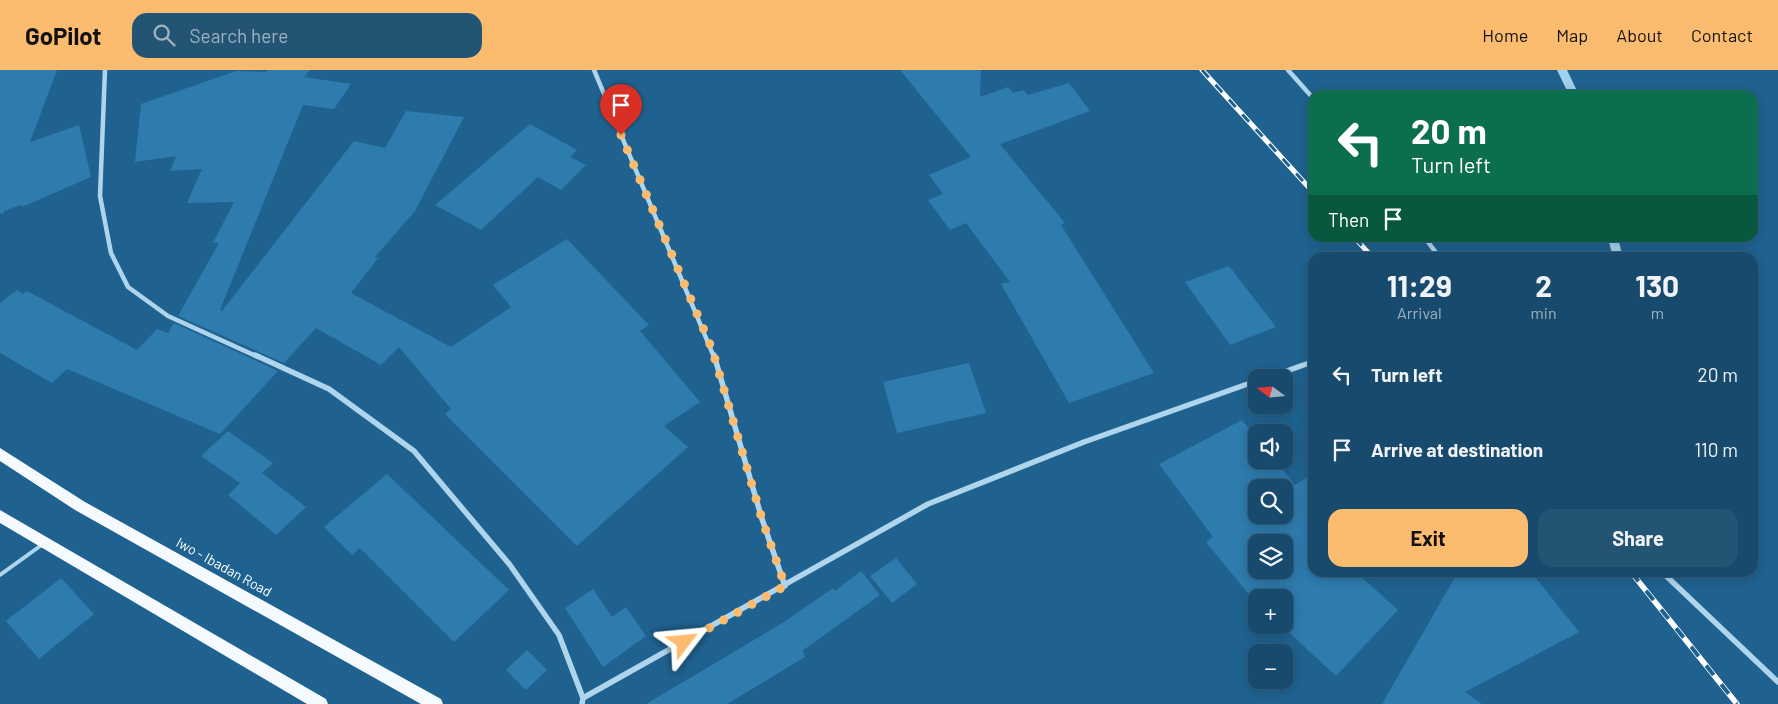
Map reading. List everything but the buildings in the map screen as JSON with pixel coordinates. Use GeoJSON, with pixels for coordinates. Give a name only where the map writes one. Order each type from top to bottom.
{"type":"FeatureCollection","features":[{"type":"Feature","properties":{"kind":"main road","name":"Iwo - Ibadan Road"},"geometry":{"type":"LineString","coordinates":[[0,454],[80,506],[436,704]]}},
{"type":"Feature","properties":{"kind":"main road"},"geometry":{"type":"LineString","coordinates":[[0,516],[321,704]]}},
{"type":"Feature","properties":{"kind":"street"},"geometry":{"type":"LineString","coordinates":[[105,70],[100,196],[111,252],[128,287],[168,316],[329,390],[414,451],[510,565],[559,635],[582,701],[928,504],[1084,442],[1248,385]]}},
{"type":"Feature","properties":{"kind":"street"},"geometry":{"type":"LineString","coordinates":[[594,70],[712,349],[762,519],[785,586]]}},
{"type":"Feature","properties":{"kind":"street"},"geometry":{"type":"LineString","coordinates":[[1288,70],[1308,92]]}},
{"type":"Feature","properties":{"kind":"street"},"geometry":{"type":"LineString","coordinates":[[1292,369],[1308,363]]}},
{"type":"Feature","properties":{"kind":"street"},"geometry":{"type":"LineString","coordinates":[[1667,577],[1778,682]]}},
{"type":"Feature","properties":{"kind":"lane"},"geometry":{"type":"LineString","coordinates":[[0,575],[45,542]]}},
{"type":"Feature","properties":{"kind":"waterway"},"geometry":{"type":"LineString","coordinates":[[1562,70],[1572,90]]}},
{"type":"Feature","properties":{"kind":"waterway"},"geometry":{"type":"LineString","coordinates":[[1614,242],[1616,252]]}},
{"type":"Feature","properties":{"kind":"railway"},"geometry":{"type":"LineString","coordinates":[[1202,70],[1308,187]]}},
{"type":"Feature","properties":{"kind":"railway"},"geometry":{"type":"LineString","coordinates":[[1359,242],[1368,252]]}},
{"type":"Feature","properties":{"kind":"railway"},"geometry":{"type":"LineString","coordinates":[[1635,577],[1737,704]]}},
{"type":"Feature","properties":{"kind":"route"},"geometry":{"type":"LineString","coordinates":[[621,135],[712,349],[762,519],[785,586],[684,642]]}}]}
